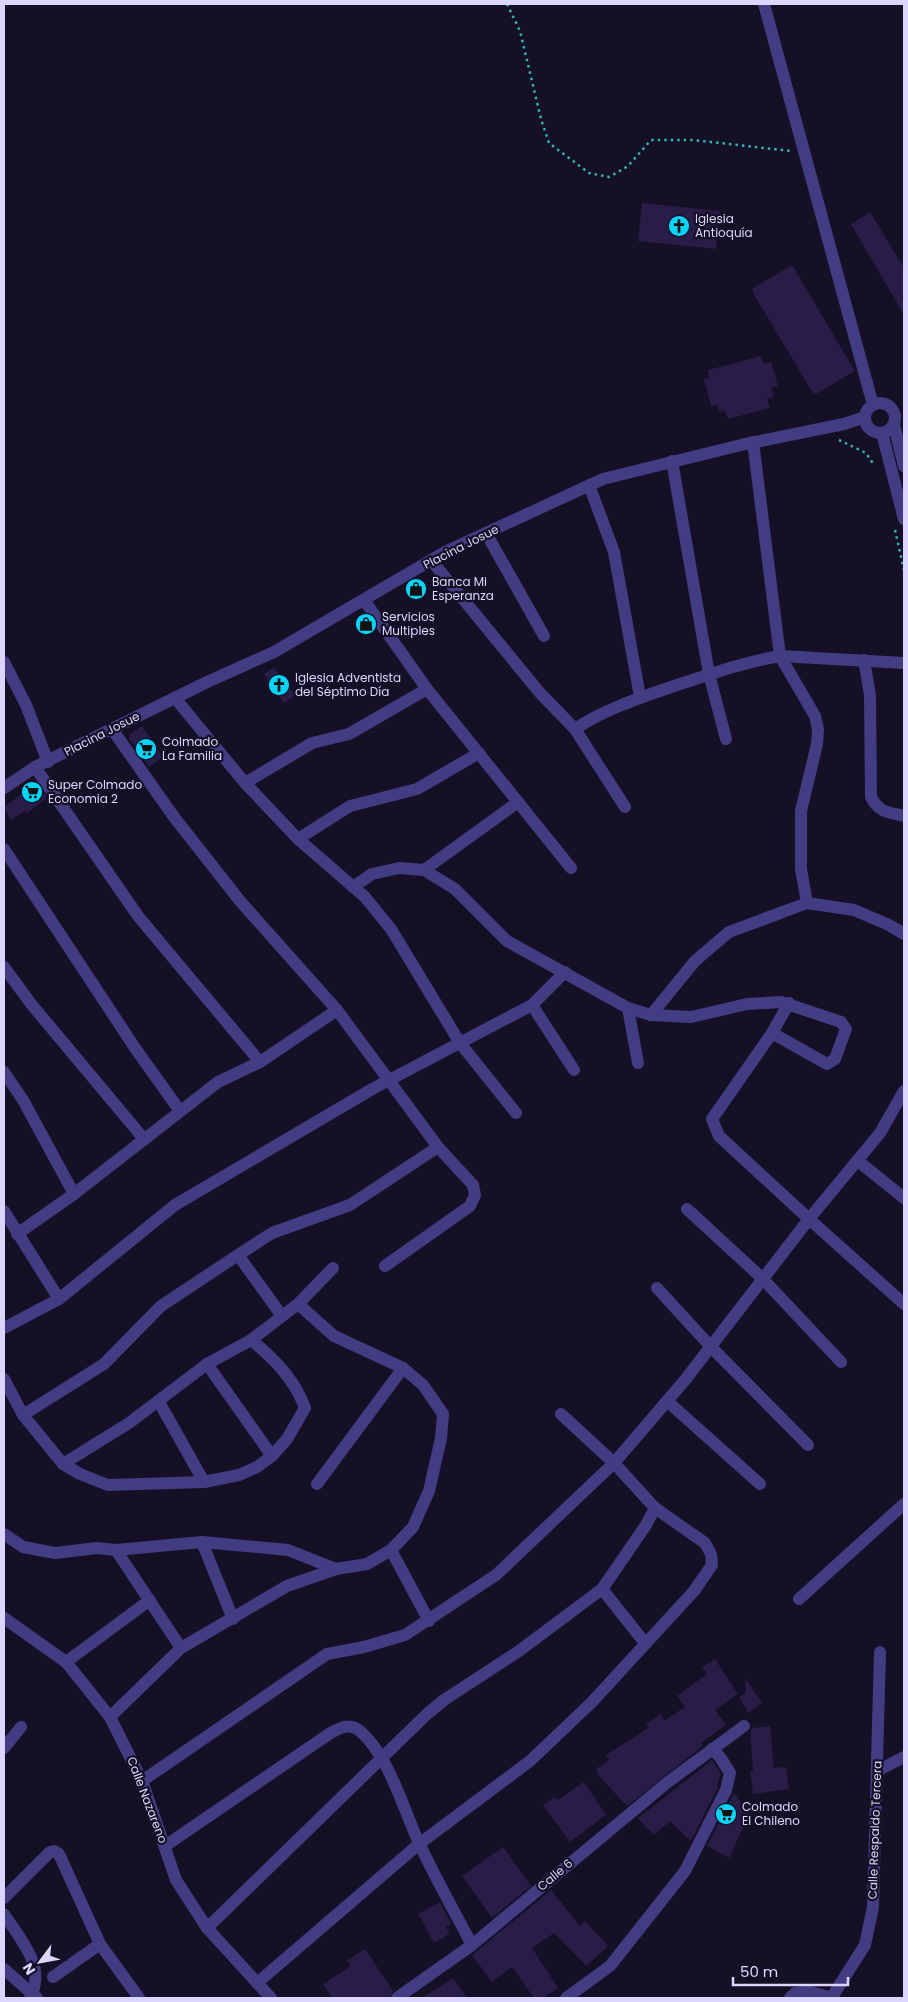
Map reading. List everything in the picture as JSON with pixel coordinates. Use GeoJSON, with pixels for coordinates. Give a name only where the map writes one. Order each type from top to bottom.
{"type":"FeatureCollection","features":[{"type":"Feature","properties":{"kind":"street"},"geometry":{"type":"LineString","coordinates":[[764,4],[873,405]]}},
{"type":"Feature","properties":{"kind":"street"},"geometry":{"type":"LineString","coordinates":[[898,418],[891,429],[877,433],[868,427],[865,417],[873,405],[886,404],[898,418],[904,466]]}},
{"type":"Feature","properties":{"kind":"street","name":"Placina Josue"},"geometry":{"type":"LineString","coordinates":[[4,787],[35,767],[274,652],[431,560],[589,485],[603,479],[672,461],[753,442],[844,424],[865,417]]}},
{"type":"Feature","properties":{"kind":"street"},"geometry":{"type":"LineString","coordinates":[[882,433],[899,522]]}},
{"type":"Feature","properties":{"kind":"street"},"geometry":{"type":"LineString","coordinates":[[753,442],[780,656],[815,716],[818,729],[817,744],[801,811],[801,869],[807,903]]}},
{"type":"Feature","properties":{"kind":"street"},"geometry":{"type":"LineString","coordinates":[[672,461],[710,674],[726,739]]}},
{"type":"Feature","properties":{"kind":"street"},"geometry":{"type":"LineString","coordinates":[[589,485],[614,552],[640,698]]}},
{"type":"Feature","properties":{"kind":"street"},"geometry":{"type":"LineString","coordinates":[[486,533],[544,636]]}},
{"type":"Feature","properties":{"kind":"street"},"geometry":{"type":"LineString","coordinates":[[431,560],[540,693],[575,729],[625,807]]}},
{"type":"Feature","properties":{"kind":"street"},"geometry":{"type":"LineString","coordinates":[[364,600],[427,689],[571,868]]}},
{"type":"Feature","properties":{"kind":"street"},"geometry":{"type":"LineString","coordinates":[[575,729],[640,698],[710,674],[780,656],[904,662]]}},
{"type":"Feature","properties":{"kind":"street"},"geometry":{"type":"LineString","coordinates":[[864,660],[870,695],[872,797],[876,807],[882,811],[904,816]]}},
{"type":"Feature","properties":{"kind":"street"},"geometry":{"type":"LineString","coordinates":[[4,662],[26,705],[48,762]]}},
{"type":"Feature","properties":{"kind":"street"},"geometry":{"type":"LineString","coordinates":[[245,783],[312,743],[349,734],[427,689]]}},
{"type":"Feature","properties":{"kind":"street"},"geometry":{"type":"LineString","coordinates":[[175,698],[245,783],[298,839],[353,887],[391,929],[460,1044],[516,1113]]}},
{"type":"Feature","properties":{"kind":"street"},"geometry":{"type":"LineString","coordinates":[[112,729],[174,817],[240,901],[337,1010],[438,1146],[473,1185],[475,1195],[470,1206],[385,1266]]}},
{"type":"Feature","properties":{"kind":"street"},"geometry":{"type":"LineString","coordinates":[[298,839],[350,806],[418,789],[479,753]]}},
{"type":"Feature","properties":{"kind":"street"},"geometry":{"type":"LineString","coordinates":[[35,767],[138,916],[260,1062]]}},
{"type":"Feature","properties":{"kind":"street"},"geometry":{"type":"LineString","coordinates":[[424,870],[518,802]]}},
{"type":"Feature","properties":{"kind":"street"},"geometry":{"type":"LineString","coordinates":[[4,849],[135,1048],[180,1111]]}},
{"type":"Feature","properties":{"kind":"street"},"geometry":{"type":"LineString","coordinates":[[353,887],[372,874],[399,868],[424,870],[455,889],[507,941],[628,1008],[651,1016],[691,1017],[747,1004],[781,1002],[841,1022],[846,1029],[835,1059],[827,1064],[772,1033]]}},
{"type":"Feature","properties":{"kind":"street"},"geometry":{"type":"LineString","coordinates":[[651,1016],[695,961],[730,932],[807,903],[854,910],[890,925],[904,934]]}},
{"type":"Feature","properties":{"kind":"street"},"geometry":{"type":"LineString","coordinates":[[4,967],[32,1005],[144,1139]]}},
{"type":"Feature","properties":{"kind":"street"},"geometry":{"type":"LineString","coordinates":[[4,1328],[59,1299],[175,1205],[357,1097],[532,1005],[565,972]]}},
{"type":"Feature","properties":{"kind":"street"},"geometry":{"type":"LineString","coordinates":[[789,1004],[772,1033],[712,1119],[719,1136],[904,1304]]}},
{"type":"Feature","properties":{"kind":"street"},"geometry":{"type":"LineString","coordinates":[[532,1005],[574,1070]]}},
{"type":"Feature","properties":{"kind":"street"},"geometry":{"type":"LineString","coordinates":[[628,1008],[638,1063]]}},
{"type":"Feature","properties":{"kind":"street"},"geometry":{"type":"LineString","coordinates":[[17,1234],[74,1194],[218,1082],[260,1062],[337,1010]]}},
{"type":"Feature","properties":{"kind":"street"},"geometry":{"type":"LineString","coordinates":[[4,1072],[23,1100],[74,1194]]}},
{"type":"Feature","properties":{"kind":"street"},"geometry":{"type":"LineString","coordinates":[[142,1781],[327,1654],[405,1636],[496,1575],[614,1463],[667,1401],[711,1347],[809,1218],[880,1133],[904,1091]]}},
{"type":"Feature","properties":{"kind":"street"},"geometry":{"type":"LineString","coordinates":[[23,1415],[104,1364],[161,1306],[238,1255],[272,1233],[350,1205],[438,1146]]}},
{"type":"Feature","properties":{"kind":"street"},"geometry":{"type":"LineString","coordinates":[[858,1161],[904,1198]]}},
{"type":"Feature","properties":{"kind":"street"},"geometry":{"type":"LineString","coordinates":[[687,1209],[763,1279],[841,1362]]}},
{"type":"Feature","properties":{"kind":"street"},"geometry":{"type":"LineString","coordinates":[[4,1210],[17,1234],[59,1299]]}},
{"type":"Feature","properties":{"kind":"street"},"geometry":{"type":"LineString","coordinates":[[238,1255],[282,1316]]}},
{"type":"Feature","properties":{"kind":"street"},"geometry":{"type":"LineString","coordinates":[[63,1464],[159,1402],[206,1364],[251,1340],[298,1304],[333,1268]]}},
{"type":"Feature","properties":{"kind":"street"},"geometry":{"type":"LineString","coordinates":[[657,1288],[711,1347],[808,1445]]}},
{"type":"Feature","properties":{"kind":"street"},"geometry":{"type":"LineString","coordinates":[[110,1717],[181,1648],[234,1619],[287,1586],[336,1569],[367,1564],[391,1550],[413,1527],[429,1491],[441,1438],[443,1414],[423,1385],[403,1368],[334,1336],[298,1304]]}},
{"type":"Feature","properties":{"kind":"street"},"geometry":{"type":"LineString","coordinates":[[4,1379],[23,1415],[63,1464],[80,1474],[108,1485],[204,1482],[239,1475],[272,1456],[287,1439],[305,1408],[300,1394],[290,1378],[268,1352],[251,1340]]}},
{"type":"Feature","properties":{"kind":"street"},"geometry":{"type":"LineString","coordinates":[[206,1364],[272,1456]]}},
{"type":"Feature","properties":{"kind":"street"},"geometry":{"type":"LineString","coordinates":[[317,1484],[403,1368]]}},
{"type":"Feature","properties":{"kind":"street"},"geometry":{"type":"LineString","coordinates":[[667,1401],[760,1484]]}},
{"type":"Feature","properties":{"kind":"street"},"geometry":{"type":"LineString","coordinates":[[159,1402],[204,1482]]}},
{"type":"Feature","properties":{"kind":"street"},"geometry":{"type":"LineString","coordinates":[[257,1983],[420,1844],[530,1761],[592,1702],[694,1591],[712,1566],[710,1549],[705,1543],[655,1508],[614,1463],[560,1414]]}},
{"type":"Feature","properties":{"kind":"street"},"geometry":{"type":"LineString","coordinates":[[798,1599],[904,1504]]}},
{"type":"Feature","properties":{"kind":"street"},"geometry":{"type":"LineString","coordinates":[[207,1928],[444,1700],[520,1652],[602,1590],[646,1525],[655,1508]]}},
{"type":"Feature","properties":{"kind":"street"},"geometry":{"type":"LineString","coordinates":[[4,1534],[23,1547],[55,1553],[97,1548],[116,1550],[202,1542],[288,1550],[336,1569]]}},
{"type":"Feature","properties":{"kind":"street"},"geometry":{"type":"LineString","coordinates":[[202,1542],[234,1619]]}},
{"type":"Feature","properties":{"kind":"street"},"geometry":{"type":"LineString","coordinates":[[116,1550],[181,1648]]}},
{"type":"Feature","properties":{"kind":"street"},"geometry":{"type":"LineString","coordinates":[[391,1550],[429,1621]]}},
{"type":"Feature","properties":{"kind":"street"},"geometry":{"type":"LineString","coordinates":[[602,1590],[645,1644]]}},
{"type":"Feature","properties":{"kind":"street"},"geometry":{"type":"LineString","coordinates":[[66,1662],[150,1600]]}},
{"type":"Feature","properties":{"kind":"street","name":"Calle Nazareno"},"geometry":{"type":"LineString","coordinates":[[4,1618],[66,1662],[110,1717],[142,1781],[176,1880],[207,1928],[271,1998]]}},
{"type":"Feature","properties":{"kind":"street","name":"Calle Respaldo Tercera"},"geometry":{"type":"LineString","coordinates":[[833,1998],[865,1945],[873,1907],[880,1652]]}},
{"type":"Feature","properties":{"kind":"street"},"geometry":{"type":"LineString","coordinates":[[4,1748],[21,1726]]}},
{"type":"Feature","properties":{"kind":"street"},"geometry":{"type":"LineString","coordinates":[[165,1846],[340,1727],[350,1726],[360,1730],[382,1758],[420,1844],[472,1945]]}},
{"type":"Feature","properties":{"kind":"street","name":"Calle 6"},"geometry":{"type":"LineString","coordinates":[[397,1998],[472,1945],[668,1782],[744,1726]]}},
{"type":"Feature","properties":{"kind":"street"},"geometry":{"type":"LineString","coordinates":[[566,1998],[610,1966],[685,1871],[726,1790],[730,1773],[720,1757],[712,1749]]}},
{"type":"Feature","properties":{"kind":"street"},"geometry":{"type":"LineString","coordinates":[[877,1771],[904,1757]]}},
{"type":"Feature","properties":{"kind":"street"},"geometry":{"type":"LineString","coordinates":[[4,1898],[50,1852],[54,1851],[59,1854],[100,1944],[139,1998]]}},
{"type":"Feature","properties":{"kind":"street"},"geometry":{"type":"LineString","coordinates":[[4,1914],[36,1965],[33,1997]]}},
{"type":"Feature","properties":{"kind":"street"},"geometry":{"type":"LineString","coordinates":[[53,1977],[100,1944]]}},
{"type":"Feature","properties":{"kind":"street"},"geometry":{"type":"LineString","coordinates":[[4,1969],[33,1997]]}},
{"type":"Feature","properties":{"kind":"street"},"geometry":{"type":"LineString","coordinates":[[790,1998],[795,1993],[810,1992],[833,1998]]}},
{"type":"Feature","properties":{"kind":"path"},"geometry":{"type":"LineString","coordinates":[[506,4],[520,31],[541,119],[550,143],[589,173],[609,177],[628,166],[651,140],[693,140],[804,152]]}},
{"type":"Feature","properties":{"kind":"path"},"geometry":{"type":"LineString","coordinates":[[834,439],[866,453],[876,468]]}},
{"type":"Feature","properties":{"kind":"path"},"geometry":{"type":"LineString","coordinates":[[899,522],[904,570]]}},
{"type":"Feature","properties":{"kind":"building","name":"Iglesia Antioquía"},"geometry":{"type":"Polygon","coordinates":[[[642,203],[720,211],[716,249],[638,241],[642,203]]]}},
{"type":"Feature","properties":{"kind":"building"},"geometry":{"type":"Polygon","coordinates":[[[870,212],[904,268],[904,315],[851,224],[870,212]]]}},
{"type":"Feature","properties":{"kind":"building"},"geometry":{"type":"Polygon","coordinates":[[[792,265],[855,371],[814,395],[753,293],[753,288],[792,265]]]}},
{"type":"Feature","properties":{"kind":"building"},"geometry":{"type":"Polygon","coordinates":[[[761,356],[764,364],[771,362],[778,386],[771,388],[774,397],[767,399],[770,408],[728,419],[725,411],[719,412],[717,404],[711,406],[704,379],[709,378],[708,370],[761,356]]]}},
{"type":"Feature","properties":{"kind":"building","name":"Iglesia Adventista del Séptimo Día"},"geometry":{"type":"Polygon","coordinates":[[[274,667],[295,695],[284,703],[264,674],[274,667]]]}},
{"type":"Feature","properties":{"kind":"building","name":"Colmado La Familia"},"geometry":{"type":"Polygon","coordinates":[[[142,726],[163,757],[149,767],[129,739],[130,734],[142,726]]]}},
{"type":"Feature","properties":{"kind":"building"},"geometry":{"type":"Polygon","coordinates":[[[36,783],[47,798],[27,813],[25,811],[11,820],[4,807],[36,783]]]}},
{"type":"Feature","properties":{"kind":"building"},"geometry":{"type":"Polygon","coordinates":[[[715,1659],[738,1694],[715,1710],[726,1725],[701,1743],[703,1746],[627,1806],[597,1774],[599,1773],[596,1769],[609,1760],[606,1755],[648,1728],[646,1724],[660,1714],[664,1721],[685,1707],[677,1696],[707,1674],[702,1667],[715,1659]]]}},
{"type":"Feature","properties":{"kind":"building"},"geometry":{"type":"Polygon","coordinates":[[[745,1678],[762,1703],[748,1713],[739,1697],[746,1692],[745,1678]]]}},
{"type":"Feature","properties":{"kind":"building"},"geometry":{"type":"Polygon","coordinates":[[[770,1726],[774,1768],[786,1767],[789,1789],[753,1794],[750,1771],[753,1771],[750,1732],[752,1728],[770,1726]]]}},
{"type":"Feature","properties":{"kind":"building"},"geometry":{"type":"Polygon","coordinates":[[[712,1760],[721,1774],[718,1787],[691,1841],[670,1821],[654,1835],[638,1818],[712,1760]]]}},
{"type":"Feature","properties":{"kind":"building"},"geometry":{"type":"Polygon","coordinates":[[[584,1782],[606,1815],[570,1842],[543,1805],[555,1797],[558,1800],[584,1782]]]}},
{"type":"Feature","properties":{"kind":"building"},"geometry":{"type":"Polygon","coordinates":[[[734,1793],[750,1813],[729,1858],[707,1846],[734,1793]]]}},
{"type":"Feature","properties":{"kind":"building"},"geometry":{"type":"Polygon","coordinates":[[[503,1847],[531,1886],[492,1918],[462,1876],[503,1847]]]}},
{"type":"Feature","properties":{"kind":"building"},"geometry":{"type":"Polygon","coordinates":[[[551,1890],[580,1926],[585,1921],[608,1946],[586,1966],[554,1933],[532,1948],[558,1988],[543,1998],[534,1998],[512,1967],[492,1982],[472,1955],[551,1890]]]}},
{"type":"Feature","properties":{"kind":"building"},"geometry":{"type":"Polygon","coordinates":[[[440,1902],[451,1924],[446,1927],[450,1934],[434,1943],[418,1914],[440,1902]]]}},
{"type":"Feature","properties":{"kind":"building"},"geometry":{"type":"Polygon","coordinates":[[[365,1949],[393,1991],[389,1998],[332,1998],[323,1984],[351,1966],[347,1960],[365,1949]]]}},
{"type":"Feature","properties":{"kind":"building"},"geometry":{"type":"Polygon","coordinates":[[[453,1978],[467,1998],[422,1998],[453,1978]]]}},
{"type":"Feature","properties":{"kind":"place","name":"Iglesia Antioquía"},"geometry":{"type":"Point","coordinates":[679,226]}},
{"type":"Feature","properties":{"kind":"place","name":"Banca Mi Esperanza"},"geometry":{"type":"Point","coordinates":[416,589]}},
{"type":"Feature","properties":{"kind":"place","name":"Servicios Multiples"},"geometry":{"type":"Point","coordinates":[366,624]}},
{"type":"Feature","properties":{"kind":"place","name":"Iglesia Adventista del Séptimo Día"},"geometry":{"type":"Point","coordinates":[279,685]}},
{"type":"Feature","properties":{"kind":"place","name":"Colmado La Familia"},"geometry":{"type":"Point","coordinates":[146,749]}},
{"type":"Feature","properties":{"kind":"place","name":"Super Colmado Economia 2"},"geometry":{"type":"Point","coordinates":[32,792]}},
{"type":"Feature","properties":{"kind":"place","name":"Colmado El Chileno"},"geometry":{"type":"Point","coordinates":[726,1814]}}]}
